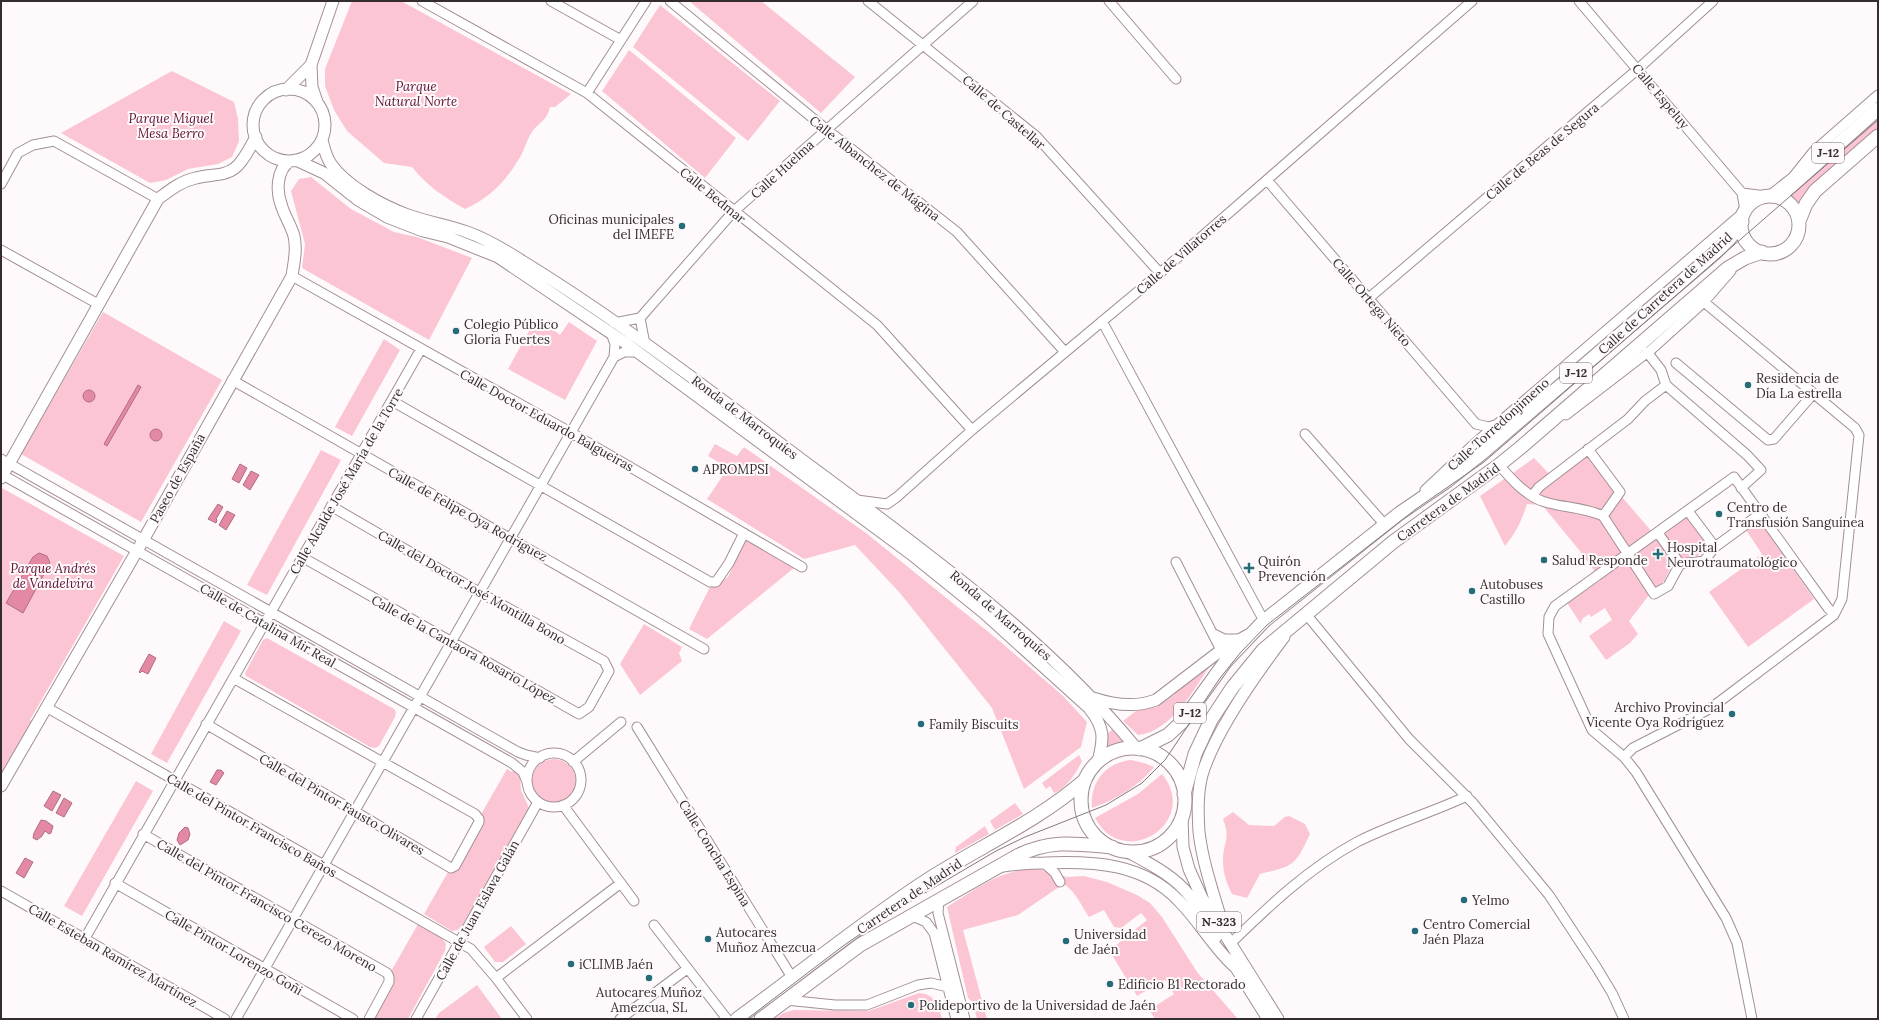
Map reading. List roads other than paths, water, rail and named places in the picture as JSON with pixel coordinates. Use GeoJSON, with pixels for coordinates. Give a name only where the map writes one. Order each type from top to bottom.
{"type":"FeatureCollection","features":[{"type":"Feature","properties":{"kind":"highway","name":"J-12"},"geometry":{"type":"LineString","coordinates":[[1772,196],[1878,109]]}},
{"type":"Feature","properties":{"kind":"highway","name":"J-12"},"geometry":{"type":"LineString","coordinates":[[1799,222],[1806,204],[1815,191],[1878,136]]}},
{"type":"Feature","properties":{"kind":"highway"},"geometry":{"type":"LineString","coordinates":[[1772,196],[1793,206],[1799,222],[1797,235],[1788,248],[1776,253],[1762,252],[1754,248],[1745,239],[1742,231],[1743,215],[1754,201],[1772,196]]}},
{"type":"Feature","properties":{"kind":"highway","name":"Calle de Carretera de Madrid"},"geometry":{"type":"LineString","coordinates":[[1400,513],[1447,481],[1482,453],[1715,253],[1732,235],[1743,215]]}},
{"type":"Feature","properties":{"kind":"highway","name":"Carretera de Madrid"},"geometry":{"type":"LineString","coordinates":[[1184,794],[1195,754],[1211,720],[1247,668],[1263,650],[1393,542],[1499,465],[1532,438],[1665,321],[1728,268],[1739,260],[1762,252]]}},
{"type":"Feature","properties":{"kind":"highway","name":"Carretera de Madrid"},"geometry":{"type":"LineString","coordinates":[[1139,749],[1168,735],[1182,722],[1223,656],[1264,621],[1400,513]]}},
{"type":"Feature","properties":{"kind":"highway"},"geometry":{"type":"LineString","coordinates":[[1139,749],[1155,754],[1169,764],[1179,777],[1184,794],[1184,807],[1182,817],[1176,829],[1163,842],[1146,850],[1128,852],[1112,847],[1096,836],[1084,818],[1081,800],[1085,780],[1098,762],[1115,752],[1139,749]]}},
{"type":"Feature","properties":{"kind":"highway","name":"Carretera de Madrid"},"geometry":{"type":"LineString","coordinates":[[737,1019],[793,979],[883,909],[930,878],[1035,817],[1060,801],[1085,780]]}},
{"type":"Feature","properties":{"kind":"highway","name":"Carretera de Madrid"},"geometry":{"type":"LineString","coordinates":[[761,1019],[860,944],[1019,855],[1041,846],[1075,843],[1112,847]]}},
{"type":"Feature","properties":{"kind":"main road"},"geometry":{"type":"LineString","coordinates":[[311,65],[286,90],[271,95],[259,106],[254,121],[256,137],[262,148],[271,156],[282,160],[293,161],[306,157],[314,152],[322,140],[325,121],[312,87],[311,65],[333,1]]}},
{"type":"Feature","properties":{"kind":"main road"},"geometry":{"type":"LineString","coordinates":[[286,90],[305,93],[317,103]]}},
{"type":"Feature","properties":{"kind":"main road"},"geometry":{"type":"LineString","coordinates":[[2,476],[5,461],[158,199],[186,181],[205,176],[224,174],[234,169],[239,164],[256,137]]}},
{"type":"Feature","properties":{"kind":"main road","name":"Ronda de Marroquíes"},"geometry":{"type":"LineString","coordinates":[[322,140],[327,158],[336,171],[367,195],[407,215],[457,229],[491,243],[540,272],[613,328],[856,500],[948,570],[1022,632],[1092,698],[1139,749]]}},
{"type":"Feature","properties":{"kind":"main road","name":"Ronda de Marroquíes"},"geometry":{"type":"LineString","coordinates":[[293,161],[324,173],[353,197],[387,217],[423,231],[448,236],[498,257],[613,328]]}},
{"type":"Feature","properties":{"kind":"main road","name":"Paseo de España"},"geometry":{"type":"LineString","coordinates":[[1,786],[137,551],[232,380],[292,276],[296,255],[294,237],[281,205],[279,187],[280,172],[283,166],[293,161]]}},
{"type":"Feature","properties":{"kind":"main road","name":"Ronda de Marroquíes"},"geometry":{"type":"LineString","coordinates":[[642,348],[911,554],[1019,644],[1089,708],[1097,719],[1101,726],[1103,742],[1098,762]]}},
{"type":"Feature","properties":{"kind":"main road"},"geometry":{"type":"LineString","coordinates":[[1224,930],[1207,875],[1200,834],[1198,806],[1202,776],[1208,760],[1234,710],[1253,680],[1294,624]]}},
{"type":"Feature","properties":{"kind":"main road"},"geometry":{"type":"LineString","coordinates":[[1092,698],[1111,704],[1142,704],[1156,700],[1223,656]]}},
{"type":"Feature","properties":{"kind":"main road","name":"N-323"},"geometry":{"type":"LineString","coordinates":[[1182,817],[1183,847],[1188,869],[1202,898],[1224,930],[1278,1019]]}},
{"type":"Feature","properties":{"kind":"main road","name":"N-323"},"geometry":{"type":"LineString","coordinates":[[1128,852],[1166,874],[1188,894],[1268,1019]]}},
{"type":"Feature","properties":{"kind":"main road"},"geometry":{"type":"LineString","coordinates":[[996,867],[1015,864],[1063,862],[1111,865],[1129,869],[1148,877],[1166,889],[1179,901],[1234,966]]}},
{"type":"Feature","properties":{"kind":"street","name":"Calle Bedmar"},"geometry":{"type":"LineString","coordinates":[[422,1],[587,93],[733,212],[877,326],[972,430]]}},
{"type":"Feature","properties":{"kind":"street"},"geometry":{"type":"LineString","coordinates":[[551,1],[621,40]]}},
{"type":"Feature","properties":{"kind":"street"},"geometry":{"type":"LineString","coordinates":[[587,93],[646,1]]}},
{"type":"Feature","properties":{"kind":"street","name":"Calle Albanchez de Mágina"},"geometry":{"type":"LineString","coordinates":[[670,1],[826,129],[957,232],[1065,352]]}},
{"type":"Feature","properties":{"kind":"street","name":"Calle de Castellar"},"geometry":{"type":"LineString","coordinates":[[868,1],[1036,136],[1160,273]]}},
{"type":"Feature","properties":{"kind":"street","name":"Calle Huelma"},"geometry":{"type":"LineString","coordinates":[[640,318],[733,212],[973,1]]}},
{"type":"Feature","properties":{"kind":"street"},"geometry":{"type":"LineString","coordinates":[[1109,1],[1176,79]]}},
{"type":"Feature","properties":{"kind":"street","name":"Calle de Villatorres"},"geometry":{"type":"LineString","coordinates":[[887,504],[972,430],[1160,273],[1472,1]]}},
{"type":"Feature","properties":{"kind":"street","name":"Calle Espeluy"},"geometry":{"type":"LineString","coordinates":[[1579,1],[1742,193]]}},
{"type":"Feature","properties":{"kind":"street","name":"Calle de Beas de Segura"},"geometry":{"type":"LineString","coordinates":[[1369,298],[1638,69],[1711,2]]}},
{"type":"Feature","properties":{"kind":"street"},"geometry":{"type":"LineString","coordinates":[[1743,215],[1742,193],[1772,196],[1793,177],[1813,152],[1878,95]]}},
{"type":"Feature","properties":{"kind":"street"},"geometry":{"type":"LineString","coordinates":[[1,184],[18,153],[33,145],[54,141],[158,199]]}},
{"type":"Feature","properties":{"kind":"street","name":"Calle Ortega Nieto"},"geometry":{"type":"LineString","coordinates":[[1267,180],[1476,424]]}},
{"type":"Feature","properties":{"kind":"street","name":"Calle Torredonjimeno"},"geometry":{"type":"LineString","coordinates":[[1400,513],[1474,444],[1743,215]]}},
{"type":"Feature","properties":{"kind":"street"},"geometry":{"type":"LineString","coordinates":[[1,250],[98,304]]}},
{"type":"Feature","properties":{"kind":"street"},"geometry":{"type":"LineString","coordinates":[[1532,438],[1578,407],[1647,352],[1704,302],[1739,260]]}},
{"type":"Feature","properties":{"kind":"street","name":"Calle Doctor Eduardo Balgueiras"},"geometry":{"type":"LineString","coordinates":[[292,276],[421,350],[570,432],[802,567]]}},
{"type":"Feature","properties":{"kind":"street"},"geometry":{"type":"LineString","coordinates":[[1624,757],[1633,748],[1712,708],[1834,615],[1842,599],[1859,435],[1855,428],[1704,302]]}},
{"type":"Feature","properties":{"kind":"street"},"geometry":{"type":"LineString","coordinates":[[236,1019],[614,357],[615,344],[613,328],[640,318],[642,348],[624,352],[614,357]]}},
{"type":"Feature","properties":{"kind":"street"},"geometry":{"type":"LineString","coordinates":[[1102,321],[1264,621]]}},
{"type":"Feature","properties":{"kind":"street","name":"Calle Alcalde José María de la Torre"},"geometry":{"type":"LineString","coordinates":[[84,940],[115,883],[421,350]]}},
{"type":"Feature","properties":{"kind":"street"},"geometry":{"type":"LineString","coordinates":[[1647,352],[1661,370],[1666,385],[1737,446],[1761,470],[1741,488]]}},
{"type":"Feature","properties":{"kind":"street"},"geometry":{"type":"LineString","coordinates":[[1676,363],[1768,440],[1774,439],[1813,394]]}},
{"type":"Feature","properties":{"kind":"street","name":"Calle de Felipe Oya Rodríguez"},"geometry":{"type":"LineString","coordinates":[[232,380],[510,537],[704,649]]}},
{"type":"Feature","properties":{"kind":"street"},"geometry":{"type":"LineString","coordinates":[[1532,496],[1539,487],[1628,418],[1645,401],[1666,385]]}},
{"type":"Feature","properties":{"kind":"street"},"geometry":{"type":"LineString","coordinates":[[392,401],[710,582],[716,582],[729,562],[744,533]]}},
{"type":"Feature","properties":{"kind":"street"},"geometry":{"type":"LineString","coordinates":[[1474,444],[1477,433],[1476,424],[1489,427],[1496,425]]}},
{"type":"Feature","properties":{"kind":"street"},"geometry":{"type":"LineString","coordinates":[[1305,434],[1385,525]]}},
{"type":"Feature","properties":{"kind":"street"},"geometry":{"type":"LineString","coordinates":[[1588,449],[1620,492],[1603,516]]}},
{"type":"Feature","properties":{"kind":"street","name":"Calle de Catalina Mir Real"},"geometry":{"type":"LineString","coordinates":[[5,461],[518,752],[540,758]]}},
{"type":"Feature","properties":{"kind":"street"},"geometry":{"type":"LineString","coordinates":[[1499,465],[1532,496],[1555,505],[1588,510],[1603,516],[1654,594],[1668,586],[1680,564]]}},
{"type":"Feature","properties":{"kind":"street","name":"Calle de Catalina Mir Real"},"geometry":{"type":"LineString","coordinates":[[2,476],[512,763],[523,772],[527,782]]}},
{"type":"Feature","properties":{"kind":"street"},"geometry":{"type":"LineString","coordinates":[[1752,1019],[1737,944],[1726,918],[1644,786],[1624,757],[1592,730],[1548,634],[1549,617],[1555,606],[1734,478],[1834,615]]}},
{"type":"Feature","properties":{"kind":"street"},"geometry":{"type":"LineString","coordinates":[[856,500],[887,504],[885,516],[890,526]]}},
{"type":"Feature","properties":{"kind":"street","name":"Calle del Doctor José Montilla Bono"},"geometry":{"type":"LineString","coordinates":[[332,506],[479,592],[604,661],[609,671]]}},
{"type":"Feature","properties":{"kind":"street"},"geometry":{"type":"LineString","coordinates":[[1688,511],[1715,547]]}},
{"type":"Feature","properties":{"kind":"street"},"geometry":{"type":"LineString","coordinates":[[1680,564],[1704,561],[1715,547],[1760,514]]}},
{"type":"Feature","properties":{"kind":"street"},"geometry":{"type":"LineString","coordinates":[[1658,533],[1680,564]]}},
{"type":"Feature","properties":{"kind":"street","name":"Calle de la Cantaora Rosario López"},"geometry":{"type":"LineString","coordinates":[[302,557],[579,714],[589,707],[609,671]]}},
{"type":"Feature","properties":{"kind":"street"},"geometry":{"type":"LineString","coordinates":[[1176,562],[1214,634],[1223,656]]}},
{"type":"Feature","properties":{"kind":"street"},"geometry":{"type":"LineString","coordinates":[[1306,614],[1409,739],[1467,796],[1549,895],[1597,968],[1624,1019]]}},
{"type":"Feature","properties":{"kind":"street"},"geometry":{"type":"LineString","coordinates":[[1214,634],[1224,639],[1246,636]]}},
{"type":"Feature","properties":{"kind":"street"},"geometry":{"type":"LineString","coordinates":[[233,678],[382,761]]}},
{"type":"Feature","properties":{"kind":"street","name":"Calle del Pintor Francisco Baños"},"geometry":{"type":"LineString","coordinates":[[46,707],[475,952],[527,1019]]}},
{"type":"Feature","properties":{"kind":"street"},"geometry":{"type":"LineString","coordinates":[[573,762],[621,722]]}},
{"type":"Feature","properties":{"kind":"street","name":"Calle del Pintor Fausto Olivares"},"geometry":{"type":"LineString","coordinates":[[206,724],[353,812],[451,868],[455,866],[479,822],[478,816],[382,761]]}},
{"type":"Feature","properties":{"kind":"street","name":"Calle Concha Espina"},"geometry":{"type":"LineString","coordinates":[[637,727],[793,979]]}},
{"type":"Feature","properties":{"kind":"street"},"geometry":{"type":"LineString","coordinates":[[557,754],[569,758],[573,762],[580,775],[580,784],[575,797],[563,805],[550,807],[538,802],[530,793],[527,782],[531,766],[540,758],[557,754]]}},
{"type":"Feature","properties":{"kind":"street"},"geometry":{"type":"LineString","coordinates":[[1231,943],[1305,875],[1338,854],[1383,831],[1438,810],[1467,796]]}},
{"type":"Feature","properties":{"kind":"street","name":"Calle de Juan Eslava Galán"},"geometry":{"type":"LineString","coordinates":[[416,1019],[538,802]]}},
{"type":"Feature","properties":{"kind":"street"},"geometry":{"type":"LineString","coordinates":[[563,805],[634,901]]}},
{"type":"Feature","properties":{"kind":"street","name":"Calle del Pintor Francisco Cerezo Moreno"},"geometry":{"type":"LineString","coordinates":[[143,834],[384,971],[389,977],[389,982],[369,1019]]}},
{"type":"Feature","properties":{"kind":"street"},"geometry":{"type":"LineString","coordinates":[[1044,863],[1055,873],[1060,882],[1060,867],[1063,862]]}},
{"type":"Feature","properties":{"kind":"street","name":"Calle Pintor Lorenzo Goñi"},"geometry":{"type":"LineString","coordinates":[[115,883],[264,970],[353,1019]]}},
{"type":"Feature","properties":{"kind":"street"},"geometry":{"type":"LineString","coordinates":[[496,978],[621,883]]}},
{"type":"Feature","properties":{"kind":"street","name":"Calle Esteban Ramírez Martínez"},"geometry":{"type":"LineString","coordinates":[[1,891],[84,940],[225,1019]]}},
{"type":"Feature","properties":{"kind":"street"},"geometry":{"type":"LineString","coordinates":[[939,899],[938,913],[965,1019]]}},
{"type":"Feature","properties":{"kind":"street"},"geometry":{"type":"LineString","coordinates":[[910,915],[924,921],[930,926],[956,1019]]}},
{"type":"Feature","properties":{"kind":"street"},"geometry":{"type":"LineString","coordinates":[[654,925],[727,1019]]}},
{"type":"Feature","properties":{"kind":"street"},"geometry":{"type":"LineString","coordinates":[[620,1019],[687,969]]}},
{"type":"Feature","properties":{"kind":"street"},"geometry":{"type":"LineString","coordinates":[[786,1000],[835,1005],[867,1005],[918,985],[931,983],[948,987]]}},
{"type":"Feature","properties":{"kind":"tram line"},"geometry":{"type":"LineString","coordinates":[[747,1019],[843,946],[889,914],[996,851],[1025,837],[1106,805],[1142,783],[1165,760],[1220,678],[1241,652],[1267,625],[1416,509],[1484,462],[1878,120]]}},
{"type":"Feature","properties":{"kind":"place","name":"Oficinas municipales del IMEFE"},"geometry":{"type":"Point","coordinates":[682,226]}},
{"type":"Feature","properties":{"kind":"place","name":"Colegio Público Gloria Fuertes"},"geometry":{"type":"Point","coordinates":[456,331]}},
{"type":"Feature","properties":{"kind":"place","name":"Residencia de Día La estrella"},"geometry":{"type":"Point","coordinates":[1748,385]}},
{"type":"Feature","properties":{"kind":"place","name":"APROMPSI"},"geometry":{"type":"Point","coordinates":[695,469]}},
{"type":"Feature","properties":{"kind":"place","name":"Centro de Transfusión Sanguínea"},"geometry":{"type":"Point","coordinates":[1719,514]}},
{"type":"Feature","properties":{"kind":"place","name":"Hospital Neurotraumatológico"},"geometry":{"type":"Point","coordinates":[1658,554]}},
{"type":"Feature","properties":{"kind":"place","name":"Salud Responde"},"geometry":{"type":"Point","coordinates":[1544,560]}},
{"type":"Feature","properties":{"kind":"place","name":"Quirón Prevención"},"geometry":{"type":"Point","coordinates":[1249,568]}},
{"type":"Feature","properties":{"kind":"place","name":"Autobuses Castillo"},"geometry":{"type":"Point","coordinates":[1472,591]}},
{"type":"Feature","properties":{"kind":"place","name":"Archivo Provincial Vicente Oya Rodríguez"},"geometry":{"type":"Point","coordinates":[1732,714]}},
{"type":"Feature","properties":{"kind":"place","name":"Family Biscuits"},"geometry":{"type":"Point","coordinates":[921,724]}},
{"type":"Feature","properties":{"kind":"place","name":"Yelmo"},"geometry":{"type":"Point","coordinates":[1464,900]}},
{"type":"Feature","properties":{"kind":"place","name":"Centro Comercial Jaén Plaza"},"geometry":{"type":"Point","coordinates":[1415,931]}},
{"type":"Feature","properties":{"kind":"place","name":"Autocares Muñoz Amezcua"},"geometry":{"type":"Point","coordinates":[708,939]}},
{"type":"Feature","properties":{"kind":"place","name":"Universidad de Jaén"},"geometry":{"type":"Point","coordinates":[1066,941]}},
{"type":"Feature","properties":{"kind":"place","name":"iCLIMB Jaén"},"geometry":{"type":"Point","coordinates":[571,964]}},
{"type":"Feature","properties":{"kind":"place","name":"Autocares Muñoz Amezcua, SL"},"geometry":{"type":"Point","coordinates":[649,978]}},
{"type":"Feature","properties":{"kind":"place","name":"Edificio B1 Rectorado"},"geometry":{"type":"Point","coordinates":[1110,984]}},
{"type":"Feature","properties":{"kind":"place","name":"Polideportivo de la Universidad de Jaén"},"geometry":{"type":"Point","coordinates":[911,1005]}},
{"type":"Feature","properties":{"kind":"park label","name":"Parque Natural Norte"},"geometry":{"type":"Point","coordinates":[416,94]}},
{"type":"Feature","properties":{"kind":"park label","name":"Parque Miguel Mesa Berro"},"geometry":{"type":"Point","coordinates":[171,126]}},
{"type":"Feature","properties":{"kind":"park label","name":"Parque Andrés de Vandelvira"},"geometry":{"type":"Point","coordinates":[53,576]}}]}
